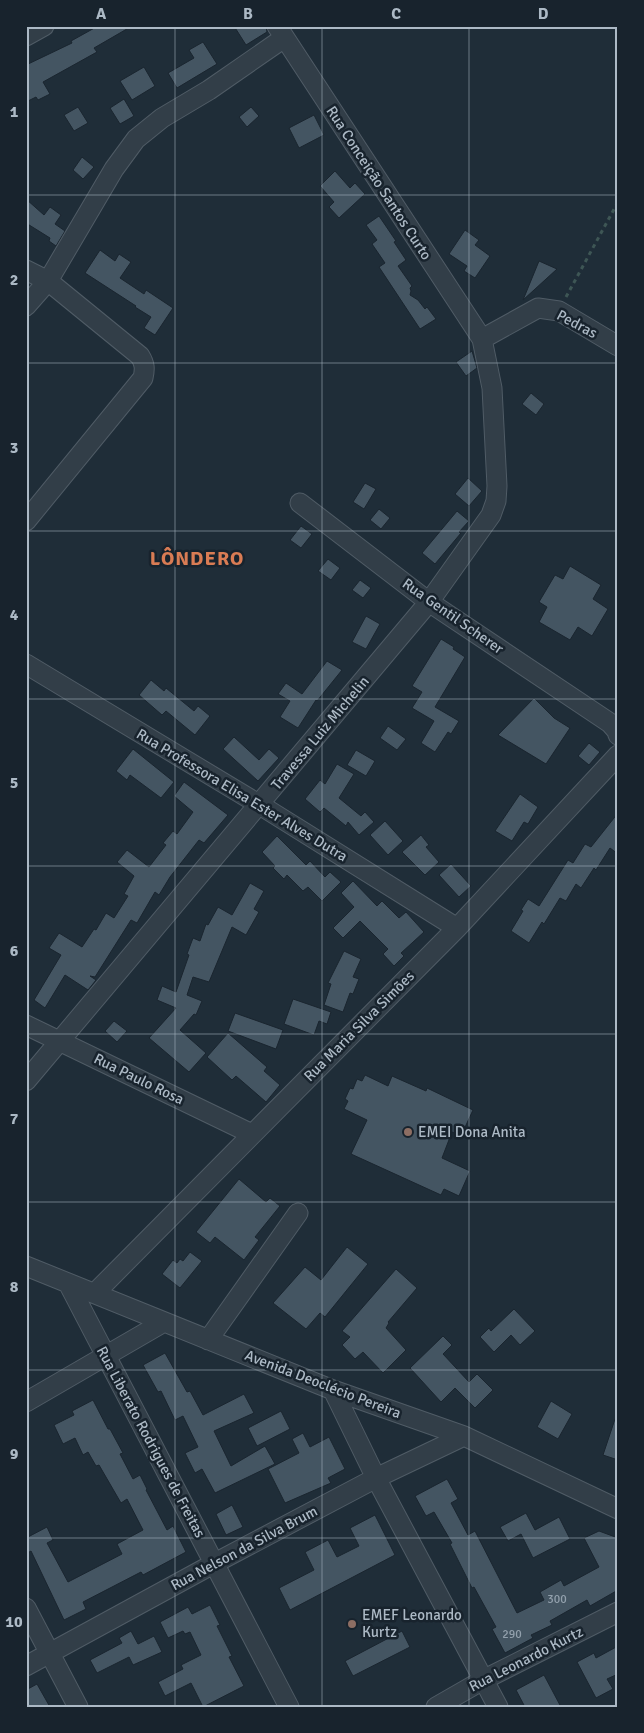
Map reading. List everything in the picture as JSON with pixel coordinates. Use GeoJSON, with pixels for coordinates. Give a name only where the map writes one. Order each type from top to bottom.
{"type":"FeatureCollection","features":[{"type":"Feature","properties":{"kind":"street"},"geometry":{"type":"LineString","coordinates":[[26,36],[44,26]]}},
{"type":"Feature","properties":{"kind":"street"},"geometry":{"type":"LineString","coordinates":[[26,306],[48,281],[114,169],[136,139],[162,118],[209,90],[281,32]]}},
{"type":"Feature","properties":{"kind":"street","name":"Rua Conceição Santos Curto"},"geometry":{"type":"LineString","coordinates":[[281,32],[482,339]]}},
{"type":"Feature","properties":{"kind":"street"},"geometry":{"type":"LineString","coordinates":[[26,270],[48,281],[140,356],[145,370],[143,378],[26,521]]}},
{"type":"Feature","properties":{"kind":"street","name":"Pedras"},"geometry":{"type":"LineString","coordinates":[[482,339],[538,308],[560,311],[618,346]]}},
{"type":"Feature","properties":{"kind":"street","name":"Travessa Luiz Michelin"},"geometry":{"type":"LineString","coordinates":[[26,1082],[430,602],[491,515],[496,501],[497,486],[492,388],[482,339]]}},
{"type":"Feature","properties":{"kind":"street","name":"Rua Gentil Scherer"},"geometry":{"type":"LineString","coordinates":[[300,503],[430,602],[614,729]]}},
{"type":"Feature","properties":{"kind":"street","name":"Rua Professora Elisa Ester Alves Dutra"},"geometry":{"type":"LineString","coordinates":[[26,664],[260,805],[457,928]]}},
{"type":"Feature","properties":{"kind":"street","name":"Rua Maria Silva Simões"},"geometry":{"type":"LineString","coordinates":[[96,1293],[457,928],[618,755]]}},
{"type":"Feature","properties":{"kind":"street","name":"Rua Paulo Rosa"},"geometry":{"type":"LineString","coordinates":[[26,1024],[252,1134]]}},
{"type":"Feature","properties":{"kind":"street"},"geometry":{"type":"LineString","coordinates":[[208,1340],[298,1213]]}},
{"type":"Feature","properties":{"kind":"street","name":"Avenida Deoclécio Pereira"},"geometry":{"type":"LineString","coordinates":[[26,1266],[333,1390],[464,1436],[618,1508]]}},
{"type":"Feature","properties":{"kind":"street","name":"Rua Liberato Rodrigues de Freitas"},"geometry":{"type":"LineString","coordinates":[[68,1283],[289,1707]]}},
{"type":"Feature","properties":{"kind":"street"},"geometry":{"type":"LineString","coordinates":[[26,1402],[164,1322]]}},
{"type":"Feature","properties":{"kind":"street"},"geometry":{"type":"LineString","coordinates":[[333,1390],[376,1478],[498,1707]]}},
{"type":"Feature","properties":{"kind":"street","name":"Rua Nelson da Silva Brum"},"geometry":{"type":"LineString","coordinates":[[26,1666],[376,1478],[464,1436]]}},
{"type":"Feature","properties":{"kind":"street"},"geometry":{"type":"LineString","coordinates":[[26,1608],[78,1707]]}},
{"type":"Feature","properties":{"kind":"street","name":"Rua Leonardo Kurtz"},"geometry":{"type":"LineString","coordinates":[[436,1707],[483,1680],[618,1612]]}},
{"type":"Feature","properties":{"kind":"path"},"geometry":{"type":"LineString","coordinates":[[560,311],[618,202]]}},
{"type":"Feature","properties":{"kind":"building"},"geometry":{"type":"Polygon","coordinates":[[[98,26],[132,26],[94,48],[97,52],[43,82],[50,94],[38,100],[36,97],[26,102],[26,65],[72,43],[71,41],[98,26]]]}},
{"type":"Feature","properties":{"kind":"building"},"geometry":{"type":"Polygon","coordinates":[[[234,26],[266,26],[267,32],[246,45],[234,26]]]}},
{"type":"Feature","properties":{"kind":"building"},"geometry":{"type":"Polygon","coordinates":[[[203,42],[217,64],[177,88],[168,73],[194,58],[189,50],[203,42]]]}},
{"type":"Feature","properties":{"kind":"building"},"geometry":{"type":"Polygon","coordinates":[[[144,67],[155,86],[132,100],[120,81],[144,67]]]}},
{"type":"Feature","properties":{"kind":"building"},"geometry":{"type":"Polygon","coordinates":[[[124,99],[134,116],[120,124],[110,108],[124,99]]]}},
{"type":"Feature","properties":{"kind":"building"},"geometry":{"type":"Polygon","coordinates":[[[78,107],[88,123],[74,131],[64,115],[78,107]]]}},
{"type":"Feature","properties":{"kind":"building"},"geometry":{"type":"Polygon","coordinates":[[[251,107],[259,116],[247,127],[239,117],[251,107]]]}},
{"type":"Feature","properties":{"kind":"building"},"geometry":{"type":"Polygon","coordinates":[[[314,115],[324,135],[299,148],[289,128],[314,115]]]}},
{"type":"Feature","properties":{"kind":"building"},"geometry":{"type":"Polygon","coordinates":[[[82,157],[94,167],[83,179],[73,170],[82,157]]]}},
{"type":"Feature","properties":{"kind":"building"},"geometry":{"type":"Polygon","coordinates":[[[335,171],[350,188],[355,183],[365,194],[339,218],[329,207],[334,202],[320,186],[335,171]]]}},
{"type":"Feature","properties":{"kind":"building"},"geometry":{"type":"Polygon","coordinates":[[[26,199],[44,215],[50,207],[61,215],[55,224],[65,231],[56,246],[49,241],[50,238],[26,223],[26,199]]]}},
{"type":"Feature","properties":{"kind":"building"},"geometry":{"type":"Polygon","coordinates":[[[379,216],[406,260],[398,266],[412,286],[410,288],[410,295],[418,300],[425,309],[427,307],[436,319],[420,329],[379,267],[385,263],[372,244],[377,240],[366,225],[379,216]]]}},
{"type":"Feature","properties":{"kind":"building"},"geometry":{"type":"Polygon","coordinates":[[[465,230],[479,240],[475,245],[490,256],[475,278],[464,271],[467,266],[449,254],[465,230]]]}},
{"type":"Feature","properties":{"kind":"building"},"geometry":{"type":"Polygon","coordinates":[[[100,250],[115,261],[119,254],[131,262],[120,278],[144,294],[146,290],[173,308],[155,335],[144,328],[151,317],[85,273],[100,250]]]}},
{"type":"Feature","properties":{"kind":"building"},"geometry":{"type":"Polygon","coordinates":[[[539,261],[557,269],[523,300],[539,261]]]}},
{"type":"Feature","properties":{"kind":"building"},"geometry":{"type":"Polygon","coordinates":[[[472,351],[477,368],[466,376],[456,362],[472,351]]]}},
{"type":"Feature","properties":{"kind":"building"},"geometry":{"type":"Polygon","coordinates":[[[531,393],[544,404],[536,415],[522,404],[531,393]]]}},
{"type":"Feature","properties":{"kind":"building"},"geometry":{"type":"Polygon","coordinates":[[[468,478],[482,491],[469,506],[455,494],[468,478]]]}},
{"type":"Feature","properties":{"kind":"building"},"geometry":{"type":"Polygon","coordinates":[[[365,483],[376,489],[364,509],[353,502],[365,483]]]}},
{"type":"Feature","properties":{"kind":"building"},"geometry":{"type":"Polygon","coordinates":[[[379,509],[390,518],[381,529],[370,520],[379,509]]]}},
{"type":"Feature","properties":{"kind":"building"},"geometry":{"type":"Polygon","coordinates":[[[457,511],[469,521],[435,564],[422,553],[457,511]]]}},
{"type":"Feature","properties":{"kind":"building"},"geometry":{"type":"Polygon","coordinates":[[[301,526],[312,534],[301,548],[290,540],[301,526]]]}},
{"type":"Feature","properties":{"kind":"building"},"geometry":{"type":"Polygon","coordinates":[[[328,559],[340,568],[331,580],[318,571],[328,559]]]}},
{"type":"Feature","properties":{"kind":"building"},"geometry":{"type":"Polygon","coordinates":[[[570,566],[601,585],[593,599],[608,609],[592,636],[578,627],[570,640],[539,622],[547,607],[539,602],[555,575],[563,579],[570,566]]]}},
{"type":"Feature","properties":{"kind":"building"},"geometry":{"type":"Polygon","coordinates":[[[360,580],[371,588],[363,598],[352,590],[360,580]]]}},
{"type":"Feature","properties":{"kind":"building"},"geometry":{"type":"Polygon","coordinates":[[[366,616],[380,624],[366,649],[352,642],[366,616]]]}},
{"type":"Feature","properties":{"kind":"building"},"geometry":{"type":"Polygon","coordinates":[[[441,639],[465,657],[435,707],[459,721],[451,734],[448,732],[435,752],[421,743],[434,721],[412,708],[422,692],[412,686],[441,639]]]}},
{"type":"Feature","properties":{"kind":"building"},"geometry":{"type":"Polygon","coordinates":[[[327,661],[342,670],[316,700],[298,728],[280,717],[290,701],[278,694],[286,683],[302,694],[327,661]]]}},
{"type":"Feature","properties":{"kind":"building"},"geometry":{"type":"Polygon","coordinates":[[[151,680],[164,691],[166,688],[194,711],[198,706],[210,716],[195,735],[166,711],[162,715],[139,695],[151,680]]]}},
{"type":"Feature","properties":{"kind":"building"},"geometry":{"type":"Polygon","coordinates":[[[534,698],[554,718],[570,728],[546,764],[498,735],[534,698]]]}},
{"type":"Feature","properties":{"kind":"building"},"geometry":{"type":"Polygon","coordinates":[[[388,726],[406,739],[397,750],[380,738],[388,726]]]}},
{"type":"Feature","properties":{"kind":"building"},"geometry":{"type":"Polygon","coordinates":[[[234,737],[259,760],[269,749],[279,758],[258,781],[223,749],[234,737]]]}},
{"type":"Feature","properties":{"kind":"building"},"geometry":{"type":"Polygon","coordinates":[[[589,743],[600,752],[589,765],[578,756],[589,743]]]}},
{"type":"Feature","properties":{"kind":"building"},"geometry":{"type":"Polygon","coordinates":[[[133,749],[174,782],[161,798],[130,775],[127,780],[116,771],[133,749]]]}},
{"type":"Feature","properties":{"kind":"building"},"geometry":{"type":"Polygon","coordinates":[[[356,750],[375,761],[366,776],[347,765],[356,750]]]}},
{"type":"Feature","properties":{"kind":"building"},"geometry":{"type":"Polygon","coordinates":[[[337,764],[354,774],[339,798],[361,816],[365,812],[374,822],[359,835],[348,822],[346,826],[324,808],[320,812],[305,799],[320,780],[325,784],[337,764]]]}},
{"type":"Feature","properties":{"kind":"building"},"geometry":{"type":"Polygon","coordinates":[[[184,782],[228,815],[204,843],[199,840],[170,877],[159,895],[155,892],[137,923],[131,920],[95,977],[90,976],[96,980],[88,990],[65,975],[45,1008],[34,1000],[61,955],[49,948],[59,933],[82,947],[94,929],[96,930],[106,913],[114,918],[128,896],[124,894],[134,876],[117,862],[127,850],[149,867],[166,845],[163,843],[173,831],[177,834],[193,812],[174,796],[184,782]]]}},
{"type":"Feature","properties":{"kind":"building"},"geometry":{"type":"Polygon","coordinates":[[[520,794],[538,807],[528,824],[524,822],[512,841],[495,831],[520,794]]]}},
{"type":"Feature","properties":{"kind":"building"},"geometry":{"type":"Polygon","coordinates":[[[618,813],[618,854],[610,848],[596,870],[594,868],[581,888],[576,884],[566,901],[560,898],[544,924],[542,922],[529,943],[511,931],[528,899],[539,906],[568,860],[573,863],[585,844],[591,847],[618,813]]]}},
{"type":"Feature","properties":{"kind":"building"},"geometry":{"type":"Polygon","coordinates":[[[385,821],[403,841],[388,855],[370,835],[385,821]]]}},
{"type":"Feature","properties":{"kind":"building"},"geometry":{"type":"Polygon","coordinates":[[[421,835],[429,845],[426,847],[439,862],[425,875],[402,852],[421,835]]]}},
{"type":"Feature","properties":{"kind":"building"},"geometry":{"type":"Polygon","coordinates":[[[277,836],[306,865],[310,861],[325,877],[330,872],[341,882],[322,901],[308,887],[303,891],[287,875],[284,879],[273,868],[275,866],[262,852],[277,836]]]}},
{"type":"Feature","properties":{"kind":"building"},"geometry":{"type":"Polygon","coordinates":[[[451,864],[471,886],[459,897],[439,875],[451,864]]]}},
{"type":"Feature","properties":{"kind":"building"},"geometry":{"type":"Polygon","coordinates":[[[353,881],[377,906],[382,901],[399,918],[406,912],[424,932],[401,953],[404,956],[394,966],[383,954],[388,949],[360,921],[343,938],[333,928],[354,907],[341,893],[353,881]]]}},
{"type":"Feature","properties":{"kind":"building"},"geometry":{"type":"Polygon","coordinates":[[[250,883],[264,891],[254,909],[259,912],[246,935],[232,927],[209,982],[193,977],[187,995],[202,1001],[196,1015],[194,1014],[180,1030],[206,1053],[189,1072],[149,1038],[176,1008],[157,1000],[162,986],[176,992],[193,938],[200,941],[206,924],[208,925],[218,907],[232,915],[250,883]]]}},
{"type":"Feature","properties":{"kind":"building"},"geometry":{"type":"Polygon","coordinates":[[[344,951],[361,959],[353,977],[359,979],[353,994],[350,993],[343,1012],[324,1005],[331,984],[328,983],[344,951]]]}},
{"type":"Feature","properties":{"kind":"building"},"geometry":{"type":"Polygon","coordinates":[[[293,999],[331,1012],[327,1024],[319,1021],[314,1035],[284,1024],[293,999]]]}},
{"type":"Feature","properties":{"kind":"building"},"geometry":{"type":"Polygon","coordinates":[[[235,1013],[283,1030],[276,1049],[228,1031],[235,1013]]]}},
{"type":"Feature","properties":{"kind":"building"},"geometry":{"type":"Polygon","coordinates":[[[114,1021],[127,1031],[117,1042],[105,1031],[114,1021]]]}},
{"type":"Feature","properties":{"kind":"building"},"geometry":{"type":"Polygon","coordinates":[[[228,1033],[267,1067],[264,1071],[280,1085],[266,1102],[236,1076],[232,1080],[207,1057],[228,1033]]]}},
{"type":"Feature","properties":{"kind":"building"},"geometry":{"type":"Polygon","coordinates":[[[365,1075],[388,1086],[392,1076],[426,1091],[427,1088],[473,1110],[461,1136],[452,1132],[442,1158],[470,1171],[459,1196],[444,1189],[441,1195],[351,1154],[367,1120],[344,1109],[348,1101],[345,1099],[350,1088],[353,1089],[357,1079],[362,1081],[365,1075]]]}},
{"type":"Feature","properties":{"kind":"building"},"geometry":{"type":"Polygon","coordinates":[[[239,1179],[266,1202],[270,1198],[280,1206],[255,1237],[259,1240],[244,1260],[215,1237],[210,1243],[196,1232],[239,1179]]]}},
{"type":"Feature","properties":{"kind":"building"},"geometry":{"type":"Polygon","coordinates":[[[347,1247],[368,1264],[325,1317],[320,1313],[306,1329],[273,1303],[305,1267],[321,1280],[347,1247]]]}},
{"type":"Feature","properties":{"kind":"building"},"geometry":{"type":"Polygon","coordinates":[[[190,1252],[202,1261],[180,1288],[162,1274],[173,1260],[177,1263],[180,1259],[183,1261],[190,1252]]]}},
{"type":"Feature","properties":{"kind":"building"},"geometry":{"type":"Polygon","coordinates":[[[396,1269],[417,1288],[388,1322],[386,1328],[406,1350],[383,1373],[363,1352],[355,1359],[342,1345],[350,1337],[342,1331],[396,1269]]]}},
{"type":"Feature","properties":{"kind":"building"},"geometry":{"type":"Polygon","coordinates":[[[514,1309],[535,1331],[520,1345],[511,1335],[494,1352],[480,1337],[489,1328],[491,1331],[514,1309]]]}},
{"type":"Feature","properties":{"kind":"building"},"geometry":{"type":"Polygon","coordinates":[[[443,1336],[452,1345],[443,1354],[469,1382],[477,1374],[493,1390],[475,1408],[455,1388],[441,1402],[410,1368],[443,1336]]]}},
{"type":"Feature","properties":{"kind":"building"},"geometry":{"type":"Polygon","coordinates":[[[165,1353],[187,1392],[190,1391],[203,1415],[244,1394],[254,1413],[214,1431],[231,1466],[265,1446],[275,1464],[215,1493],[202,1469],[195,1473],[185,1453],[198,1447],[183,1416],[175,1420],[161,1391],[158,1392],[143,1365],[165,1353]]]}},
{"type":"Feature","properties":{"kind":"building"},"geometry":{"type":"Polygon","coordinates":[[[93,1400],[123,1453],[120,1454],[133,1479],[140,1475],[167,1530],[173,1526],[186,1552],[143,1575],[141,1572],[83,1602],[86,1609],[64,1620],[31,1551],[26,1554],[26,1538],[47,1527],[53,1540],[47,1543],[68,1582],[122,1554],[117,1544],[143,1530],[127,1499],[121,1503],[99,1465],[96,1466],[88,1452],[83,1455],[75,1438],[63,1444],[54,1425],[74,1415],[72,1411],[93,1400]]]}},
{"type":"Feature","properties":{"kind":"building"},"geometry":{"type":"Polygon","coordinates":[[[551,1401],[572,1414],[558,1439],[537,1427],[551,1401]]]}},
{"type":"Feature","properties":{"kind":"building"},"geometry":{"type":"Polygon","coordinates":[[[281,1411],[290,1429],[257,1446],[248,1428],[281,1411]]]}},
{"type":"Feature","properties":{"kind":"building"},"geometry":{"type":"Polygon","coordinates":[[[615,1419],[618,1419],[618,1460],[603,1455],[615,1419]]]}},
{"type":"Feature","properties":{"kind":"building"},"geometry":{"type":"Polygon","coordinates":[[[303,1433],[310,1447],[329,1437],[345,1469],[328,1478],[331,1483],[285,1503],[268,1469],[299,1453],[292,1439],[303,1433]]]}},
{"type":"Feature","properties":{"kind":"building"},"geometry":{"type":"Polygon","coordinates":[[[447,1479],[458,1499],[451,1503],[468,1535],[475,1531],[517,1613],[544,1600],[540,1592],[561,1580],[564,1586],[599,1567],[584,1538],[599,1531],[618,1538],[618,1590],[590,1606],[587,1600],[550,1621],[552,1625],[531,1635],[533,1638],[505,1653],[492,1629],[496,1627],[474,1587],[472,1588],[450,1544],[452,1543],[434,1512],[426,1516],[415,1496],[447,1479]]]}},
{"type":"Feature","properties":{"kind":"building"},"geometry":{"type":"Polygon","coordinates":[[[232,1505],[243,1527],[226,1535],[216,1514],[232,1505]]]}},
{"type":"Feature","properties":{"kind":"building"},"geometry":{"type":"Polygon","coordinates":[[[526,1513],[535,1530],[559,1517],[570,1539],[533,1558],[521,1534],[508,1541],[500,1527],[526,1513]]]}},
{"type":"Feature","properties":{"kind":"building"},"geometry":{"type":"Polygon","coordinates":[[[375,1515],[395,1555],[290,1610],[279,1588],[314,1570],[305,1552],[328,1540],[337,1557],[359,1546],[350,1528],[375,1515]]]}},
{"type":"Feature","properties":{"kind":"building"},"geometry":{"type":"Polygon","coordinates":[[[210,1605],[220,1625],[217,1626],[232,1656],[229,1657],[244,1686],[203,1707],[191,1683],[165,1696],[158,1682],[183,1669],[181,1665],[201,1655],[190,1632],[185,1634],[183,1631],[168,1638],[160,1622],[188,1607],[192,1614],[210,1605]]]}},
{"type":"Feature","properties":{"kind":"building"},"geometry":{"type":"Polygon","coordinates":[[[131,1631],[138,1644],[154,1636],[162,1652],[133,1665],[129,1657],[97,1673],[90,1660],[122,1643],[119,1638],[131,1631]]]}},
{"type":"Feature","properties":{"kind":"building"},"geometry":{"type":"Polygon","coordinates":[[[402,1631],[410,1647],[353,1676],[345,1661],[402,1631]]]}},
{"type":"Feature","properties":{"kind":"building"},"geometry":{"type":"Polygon","coordinates":[[[618,1646],[618,1674],[607,1679],[613,1689],[596,1698],[577,1662],[594,1653],[596,1658],[618,1646]]]}},
{"type":"Feature","properties":{"kind":"building"},"geometry":{"type":"Polygon","coordinates":[[[544,1675],[561,1707],[525,1707],[516,1690],[544,1675]]]}},
{"type":"Feature","properties":{"kind":"building"},"geometry":{"type":"Polygon","coordinates":[[[37,1684],[50,1707],[26,1707],[26,1690],[37,1684]]]}},
{"type":"Feature","properties":{"kind":"place","name":"EMEI Dona Anita"},"geometry":{"type":"Point","coordinates":[408,1132]}},
{"type":"Feature","properties":{"kind":"place","name":"EMEF Leonardo Kurtz"},"geometry":{"type":"Point","coordinates":[352,1624]}},
{"type":"Feature","properties":{"kind":"district","name":"LÔNDERO"},"geometry":{"type":"Point","coordinates":[197,558]}}]}
